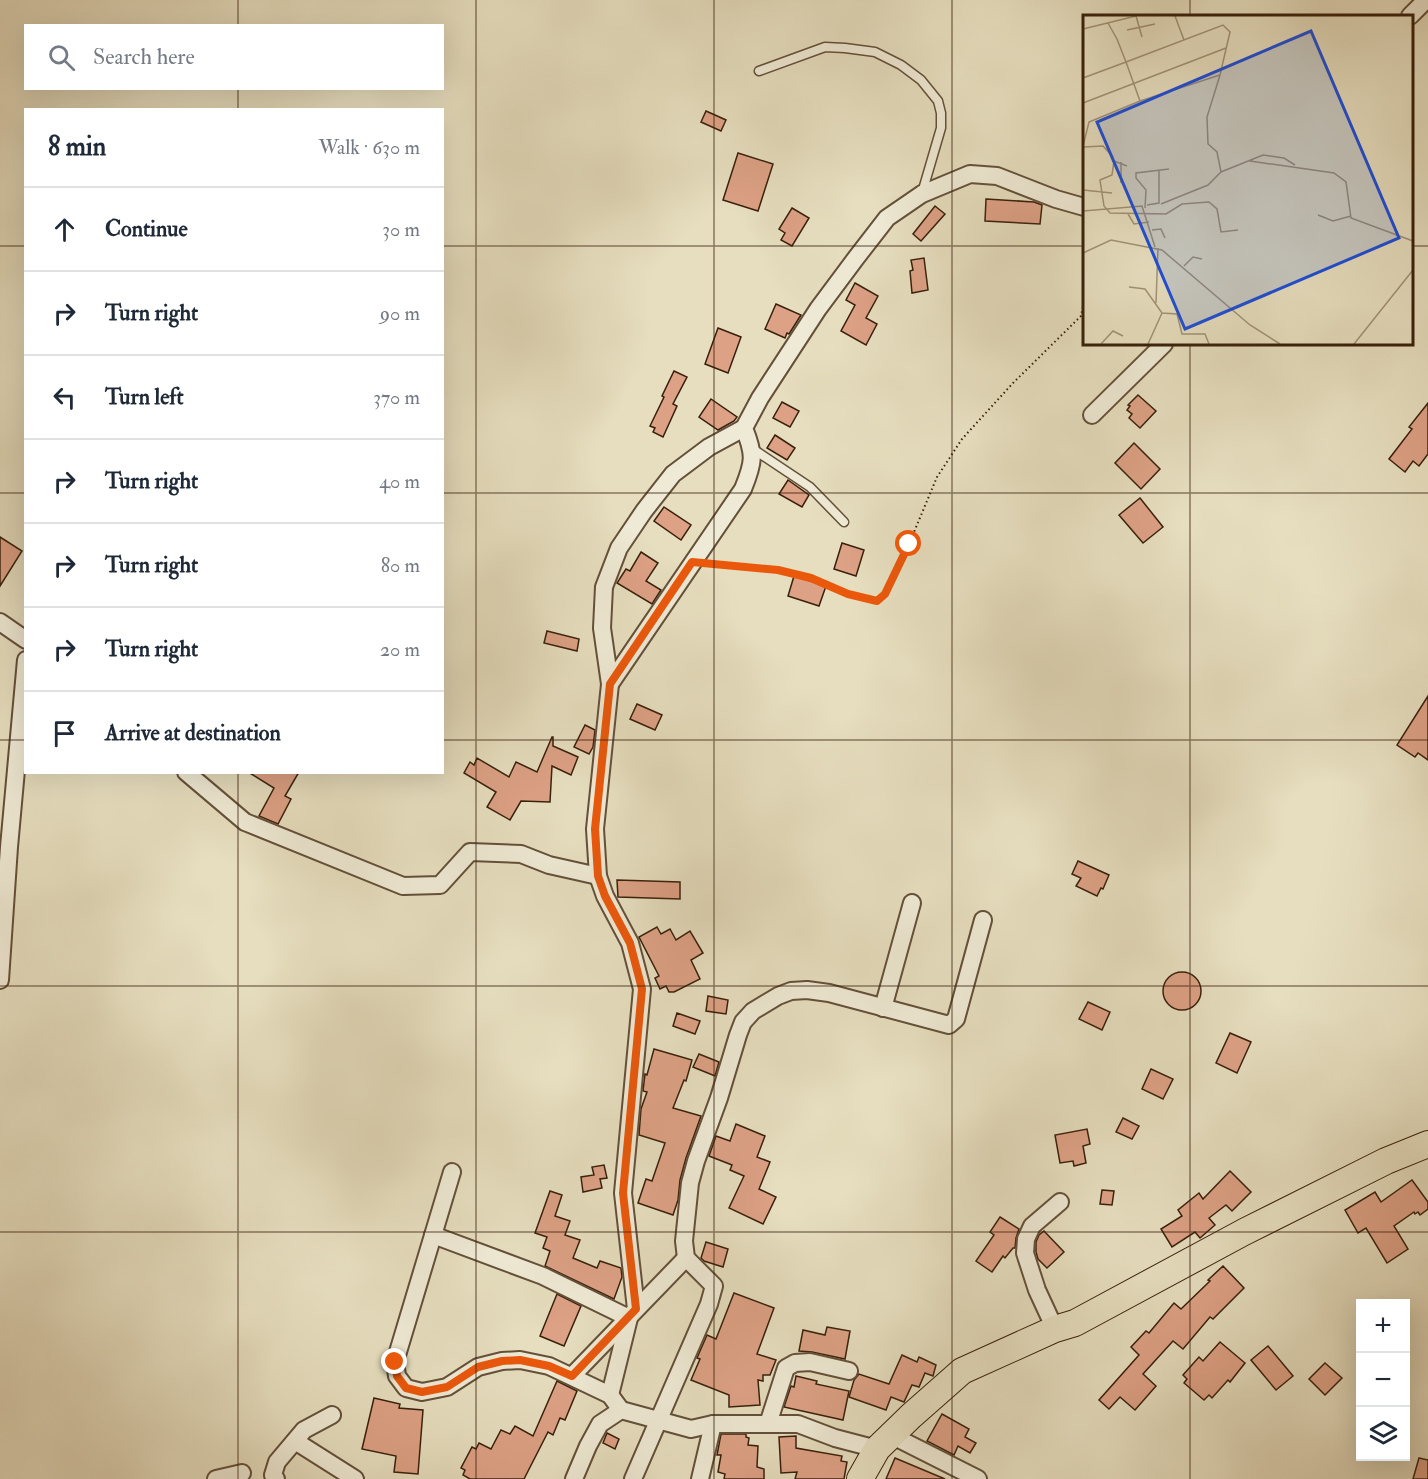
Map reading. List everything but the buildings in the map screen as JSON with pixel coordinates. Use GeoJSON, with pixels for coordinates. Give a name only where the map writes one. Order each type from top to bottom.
{"type":"FeatureCollection","features":[{"type":"Feature","properties":{"kind":"main road"},"geometry":{"type":"LineString","coordinates":[[860,1479],[884,1442],[962,1371],[1055,1329],[1075,1323],[1254,1227],[1386,1161],[1428,1144]]}},
{"type":"Feature","properties":{"kind":"street"},"geometry":{"type":"LineString","coordinates":[[1411,15],[1426,0]]}},
{"type":"Feature","properties":{"kind":"street"},"geometry":{"type":"LineString","coordinates":[[609,1395],[632,1313],[623,1193],[642,989],[630,943],[605,896],[598,876],[595,829],[610,684],[602,628],[604,587],[619,548],[644,511],[674,474],[708,447],[744,428],[760,398],[818,309],[887,218],[922,194],[970,174],[998,176],[1056,199],[1083,207]]}},
{"type":"Feature","properties":{"kind":"street"},"geometry":{"type":"LineString","coordinates":[[1092,415],[1163,345]]}},
{"type":"Feature","properties":{"kind":"street"},"geometry":{"type":"LineString","coordinates":[[610,684],[743,489],[751,470],[753,449],[744,428]]}},
{"type":"Feature","properties":{"kind":"street"},"geometry":{"type":"LineString","coordinates":[[0,622],[24,639]]}},
{"type":"Feature","properties":{"kind":"street"},"geometry":{"type":"LineString","coordinates":[[0,980],[24,682]]}},
{"type":"Feature","properties":{"kind":"street"},"geometry":{"type":"LineString","coordinates":[[188,774],[245,822],[403,886],[440,885],[470,852],[521,854],[549,865],[598,876]]}},
{"type":"Feature","properties":{"kind":"street"},"geometry":{"type":"LineString","coordinates":[[883,1008],[912,903]]}},
{"type":"Feature","properties":{"kind":"street"},"geometry":{"type":"LineString","coordinates":[[633,1479],[709,1304],[714,1286],[686,1258],[684,1241],[690,1183],[743,1022],[753,1011],[778,996],[791,991],[807,990],[829,993],[949,1025],[956,1019],[983,920]]}},
{"type":"Feature","properties":{"kind":"street"},"geometry":{"type":"LineString","coordinates":[[452,1172],[395,1362],[397,1376],[406,1388],[422,1392],[447,1387],[478,1367],[502,1361],[520,1360],[549,1366],[572,1376],[609,1395],[621,1410],[659,1422],[691,1429],[713,1425],[798,1424],[835,1438],[884,1442],[978,1479]]}},
{"type":"Feature","properties":{"kind":"street"},"geometry":{"type":"LineString","coordinates":[[1055,1329],[1037,1290],[1025,1253],[1026,1239],[1032,1226],[1060,1202]]}},
{"type":"Feature","properties":{"kind":"street"},"geometry":{"type":"LineString","coordinates":[[433,1234],[632,1313]]}},
{"type":"Feature","properties":{"kind":"street"},"geometry":{"type":"LineString","coordinates":[[572,1376],[686,1258]]}},
{"type":"Feature","properties":{"kind":"street"},"geometry":{"type":"LineString","coordinates":[[768,1424],[786,1368],[795,1363],[810,1362],[849,1371]]}},
{"type":"Feature","properties":{"kind":"street"},"geometry":{"type":"LineString","coordinates":[[574,1479],[600,1424],[621,1410]]}},
{"type":"Feature","properties":{"kind":"street"},"geometry":{"type":"LineString","coordinates":[[276,1479],[273,1475],[277,1462],[304,1430],[332,1415]]}},
{"type":"Feature","properties":{"kind":"street"},"geometry":{"type":"LineString","coordinates":[[700,1479],[713,1425]]}},
{"type":"Feature","properties":{"kind":"street"},"geometry":{"type":"LineString","coordinates":[[295,1441],[354,1479]]}},
{"type":"Feature","properties":{"kind":"street"},"geometry":{"type":"LineString","coordinates":[[216,1479],[242,1473]]}},
{"type":"Feature","properties":{"kind":"lane"},"geometry":{"type":"LineString","coordinates":[[759,71],[825,47],[845,48],[875,52],[901,65],[921,80],[938,101],[941,113],[941,128],[922,194]]}},
{"type":"Feature","properties":{"kind":"lane"},"geometry":{"type":"LineString","coordinates":[[753,449],[810,487],[844,522]]}},
{"type":"Feature","properties":{"kind":"path"},"geometry":{"type":"LineString","coordinates":[[692,562],[778,570],[811,578],[848,594],[877,601],[885,594],[937,477],[962,439],[1013,383],[1081,316],[1083,306]]}},
{"type":"Feature","properties":{"kind":"route"},"geometry":{"type":"LineString","coordinates":[[395,1362],[397,1376],[406,1388],[422,1392],[447,1387],[478,1367],[502,1361],[520,1360],[549,1366],[572,1376],[636,1309],[623,1193],[642,989],[630,943],[605,896],[598,876],[595,829],[610,684],[692,562],[778,570],[811,578],[848,594],[877,601],[885,594],[909,544]]}}]}
